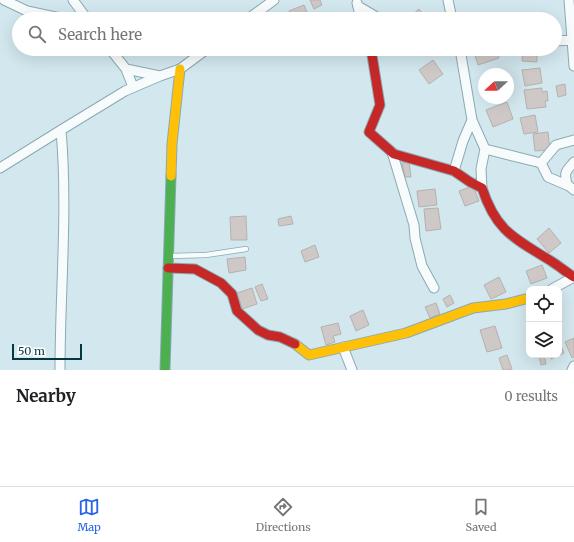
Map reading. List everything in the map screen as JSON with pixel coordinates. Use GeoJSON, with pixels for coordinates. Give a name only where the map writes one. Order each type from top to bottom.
{"type":"FeatureCollection","features":[{"type":"Feature","properties":{"kind":"street"},"geometry":{"type":"LineString","coordinates":[[4,0],[27,12]]}},
{"type":"Feature","properties":{"kind":"street"},"geometry":{"type":"LineString","coordinates":[[73,0],[82,12]]}},
{"type":"Feature","properties":{"kind":"street"},"geometry":{"type":"LineString","coordinates":[[258,12],[274,0]]}},
{"type":"Feature","properties":{"kind":"street"},"geometry":{"type":"LineString","coordinates":[[448,0],[451,12]]}},
{"type":"Feature","properties":{"kind":"street"},"geometry":{"type":"LineString","coordinates":[[569,0],[574,66]]}},
{"type":"Feature","properties":{"kind":"street"},"geometry":{"type":"LineString","coordinates":[[357,3],[370,12]]}},
{"type":"Feature","properties":{"kind":"street"},"geometry":{"type":"LineString","coordinates":[[562,40],[573,39]]}},
{"type":"Feature","properties":{"kind":"street"},"geometry":{"type":"LineString","coordinates":[[116,56],[126,69],[133,87]]}},
{"type":"Feature","properties":{"kind":"street"},"geometry":{"type":"LineString","coordinates":[[0,168],[133,87],[180,69],[198,56]]}},
{"type":"Feature","properties":{"kind":"street"},"geometry":{"type":"LineString","coordinates":[[372,56],[380,105],[369,132],[394,154],[454,171],[482,188]]}},
{"type":"Feature","properties":{"kind":"street"},"geometry":{"type":"LineString","coordinates":[[461,56],[472,120],[486,149],[481,169],[482,188],[487,204],[506,231],[574,277],[558,286]]}},
{"type":"Feature","properties":{"kind":"street"},"geometry":{"type":"LineString","coordinates":[[126,69],[160,76]]}},
{"type":"Feature","properties":{"kind":"street"},"geometry":{"type":"LineString","coordinates":[[165,370],[164,353],[169,256],[172,144],[180,69]]}},
{"type":"Feature","properties":{"kind":"street"},"geometry":{"type":"LineString","coordinates":[[454,171],[463,141],[472,120]]}},
{"type":"Feature","properties":{"kind":"street"},"geometry":{"type":"LineString","coordinates":[[60,370],[64,212],[61,130]]}},
{"type":"Feature","properties":{"kind":"street"},"geometry":{"type":"LineString","coordinates":[[541,163],[556,145],[574,140]]}},
{"type":"Feature","properties":{"kind":"street"},"geometry":{"type":"LineString","coordinates":[[486,149],[541,163],[548,177],[570,188]]}},
{"type":"Feature","properties":{"kind":"street"},"geometry":{"type":"LineString","coordinates":[[392,152],[414,224],[415,238],[422,266],[434,288]]}},
{"type":"Feature","properties":{"kind":"street"},"geometry":{"type":"LineString","coordinates":[[570,188],[565,177],[566,170],[574,162]]}},
{"type":"Feature","properties":{"kind":"street"},"geometry":{"type":"LineString","coordinates":[[168,268],[195,270],[221,283],[232,294],[237,311],[258,330],[268,335],[280,337],[290,341],[309,355],[406,333],[473,308],[506,304],[526,299]]}},
{"type":"Feature","properties":{"kind":"street"},"geometry":{"type":"LineString","coordinates":[[343,347],[352,370]]}},
{"type":"Feature","properties":{"kind":"street"},"geometry":{"type":"LineString","coordinates":[[572,370],[574,366]]}},
{"type":"Feature","properties":{"kind":"lane"},"geometry":{"type":"LineString","coordinates":[[169,256],[206,255],[246,249]]}},
{"type":"Feature","properties":{"kind":"building"},"geometry":{"type":"Polygon","coordinates":[[[310,0],[320,0],[322,5],[314,9],[310,0]]]}},
{"type":"Feature","properties":{"kind":"building"},"geometry":{"type":"Polygon","coordinates":[[[304,5],[307,12],[290,12],[304,5]]]}},
{"type":"Feature","properties":{"kind":"building"},"geometry":{"type":"Polygon","coordinates":[[[475,56],[498,56],[499,58],[478,65],[475,56]]]}},
{"type":"Feature","properties":{"kind":"building"},"geometry":{"type":"Polygon","coordinates":[[[522,56],[537,56],[537,62],[522,61],[522,56]]]}},
{"type":"Feature","properties":{"kind":"building"},"geometry":{"type":"Polygon","coordinates":[[[433,60],[443,74],[429,84],[419,70],[433,60]]]}},
{"type":"Feature","properties":{"kind":"building"},"geometry":{"type":"Polygon","coordinates":[[[540,68],[542,83],[525,86],[522,70],[540,68]]]}},
{"type":"Feature","properties":{"kind":"building"},"geometry":{"type":"Polygon","coordinates":[[[565,84],[566,95],[558,97],[556,86],[565,84]]]}},
{"type":"Feature","properties":{"kind":"building"},"geometry":{"type":"Polygon","coordinates":[[[542,88],[542,92],[547,91],[548,101],[545,101],[546,107],[527,109],[524,90],[542,88]]]}},
{"type":"Feature","properties":{"kind":"building"},"geometry":{"type":"Polygon","coordinates":[[[502,104],[508,104],[513,119],[493,127],[486,110],[502,104]]]}},
{"type":"Feature","properties":{"kind":"building"},"geometry":{"type":"Polygon","coordinates":[[[535,115],[538,132],[524,134],[520,118],[535,115]]]}},
{"type":"Feature","properties":{"kind":"building"},"geometry":{"type":"Polygon","coordinates":[[[548,132],[550,150],[535,151],[533,134],[548,132]]]}},
{"type":"Feature","properties":{"kind":"building"},"geometry":{"type":"Polygon","coordinates":[[[409,162],[411,177],[405,177],[402,163],[409,162]]]}},
{"type":"Feature","properties":{"kind":"building"},"geometry":{"type":"Polygon","coordinates":[[[473,186],[479,201],[465,206],[459,191],[473,186]]]}},
{"type":"Feature","properties":{"kind":"building"},"geometry":{"type":"Polygon","coordinates":[[[435,189],[437,205],[419,207],[417,191],[435,189]]]}},
{"type":"Feature","properties":{"kind":"building"},"geometry":{"type":"Polygon","coordinates":[[[438,208],[441,229],[426,231],[424,209],[438,208]]]}},
{"type":"Feature","properties":{"kind":"building"},"geometry":{"type":"Polygon","coordinates":[[[246,216],[247,240],[231,240],[230,217],[246,216]]]}},
{"type":"Feature","properties":{"kind":"building"},"geometry":{"type":"Polygon","coordinates":[[[291,216],[293,224],[279,226],[278,219],[291,216]]]}},
{"type":"Feature","properties":{"kind":"building"},"geometry":{"type":"Polygon","coordinates":[[[549,228],[561,243],[549,253],[537,239],[549,228]]]}},
{"type":"Feature","properties":{"kind":"building"},"geometry":{"type":"Polygon","coordinates":[[[315,245],[319,257],[305,262],[301,251],[315,245]]]}},
{"type":"Feature","properties":{"kind":"building"},"geometry":{"type":"Polygon","coordinates":[[[245,257],[246,270],[229,273],[227,259],[245,257]]]}},
{"type":"Feature","properties":{"kind":"building"},"geometry":{"type":"Polygon","coordinates":[[[542,265],[547,278],[531,284],[526,271],[542,265]]]}},
{"type":"Feature","properties":{"kind":"building"},"geometry":{"type":"Polygon","coordinates":[[[499,277],[506,292],[491,299],[484,285],[499,277]]]}},
{"type":"Feature","properties":{"kind":"building"},"geometry":{"type":"Polygon","coordinates":[[[262,284],[268,299],[261,301],[255,287],[262,284]]]}},
{"type":"Feature","properties":{"kind":"building"},"geometry":{"type":"Polygon","coordinates":[[[252,288],[257,304],[242,309],[237,293],[252,288]]]}},
{"type":"Feature","properties":{"kind":"building"},"geometry":{"type":"Polygon","coordinates":[[[450,295],[454,303],[447,307],[443,299],[450,295]]]}},
{"type":"Feature","properties":{"kind":"building"},"geometry":{"type":"Polygon","coordinates":[[[436,303],[440,314],[430,318],[425,307],[436,303]]]}},
{"type":"Feature","properties":{"kind":"building"},"geometry":{"type":"Polygon","coordinates":[[[363,310],[369,325],[356,331],[350,316],[363,310]]]}},
{"type":"Feature","properties":{"kind":"building"},"geometry":{"type":"Polygon","coordinates":[[[338,323],[341,334],[333,336],[335,342],[326,345],[321,327],[338,323]]]}},
{"type":"Feature","properties":{"kind":"building"},"geometry":{"type":"Polygon","coordinates":[[[495,326],[502,348],[487,352],[480,330],[495,326]]]}},
{"type":"Feature","properties":{"kind":"building"},"geometry":{"type":"Polygon","coordinates":[[[574,338],[574,357],[572,358],[565,342],[574,338]]]}},
{"type":"Feature","properties":{"kind":"building"},"geometry":{"type":"Polygon","coordinates":[[[507,355],[512,369],[503,370],[499,358],[507,355]]]}},
{"type":"Feature","properties":{"kind":"building"},"geometry":{"type":"Polygon","coordinates":[[[540,358],[545,358],[546,364],[541,365],[540,358]]]}},
{"type":"Feature","properties":{"kind":"traffic: fast"},"geometry":{"type":"LineString","coordinates":[[165,370],[171,176]]}},
{"type":"Feature","properties":{"kind":"traffic: slow"},"geometry":{"type":"LineString","coordinates":[[171,176],[172,144],[180,69]]}},
{"type":"Feature","properties":{"kind":"traffic: slow"},"geometry":{"type":"LineString","coordinates":[[295,344],[309,355],[406,333],[473,308],[506,304],[526,299]]}},
{"type":"Feature","properties":{"kind":"traffic: jam"},"geometry":{"type":"LineString","coordinates":[[372,56],[380,105],[369,132],[394,154],[454,171],[482,188],[487,203],[493,214],[508,232],[574,277]]}},
{"type":"Feature","properties":{"kind":"traffic: jam"},"geometry":{"type":"LineString","coordinates":[[168,268],[195,269],[221,283],[232,294],[237,311],[258,330],[268,335],[280,337],[295,344]]}}]}
